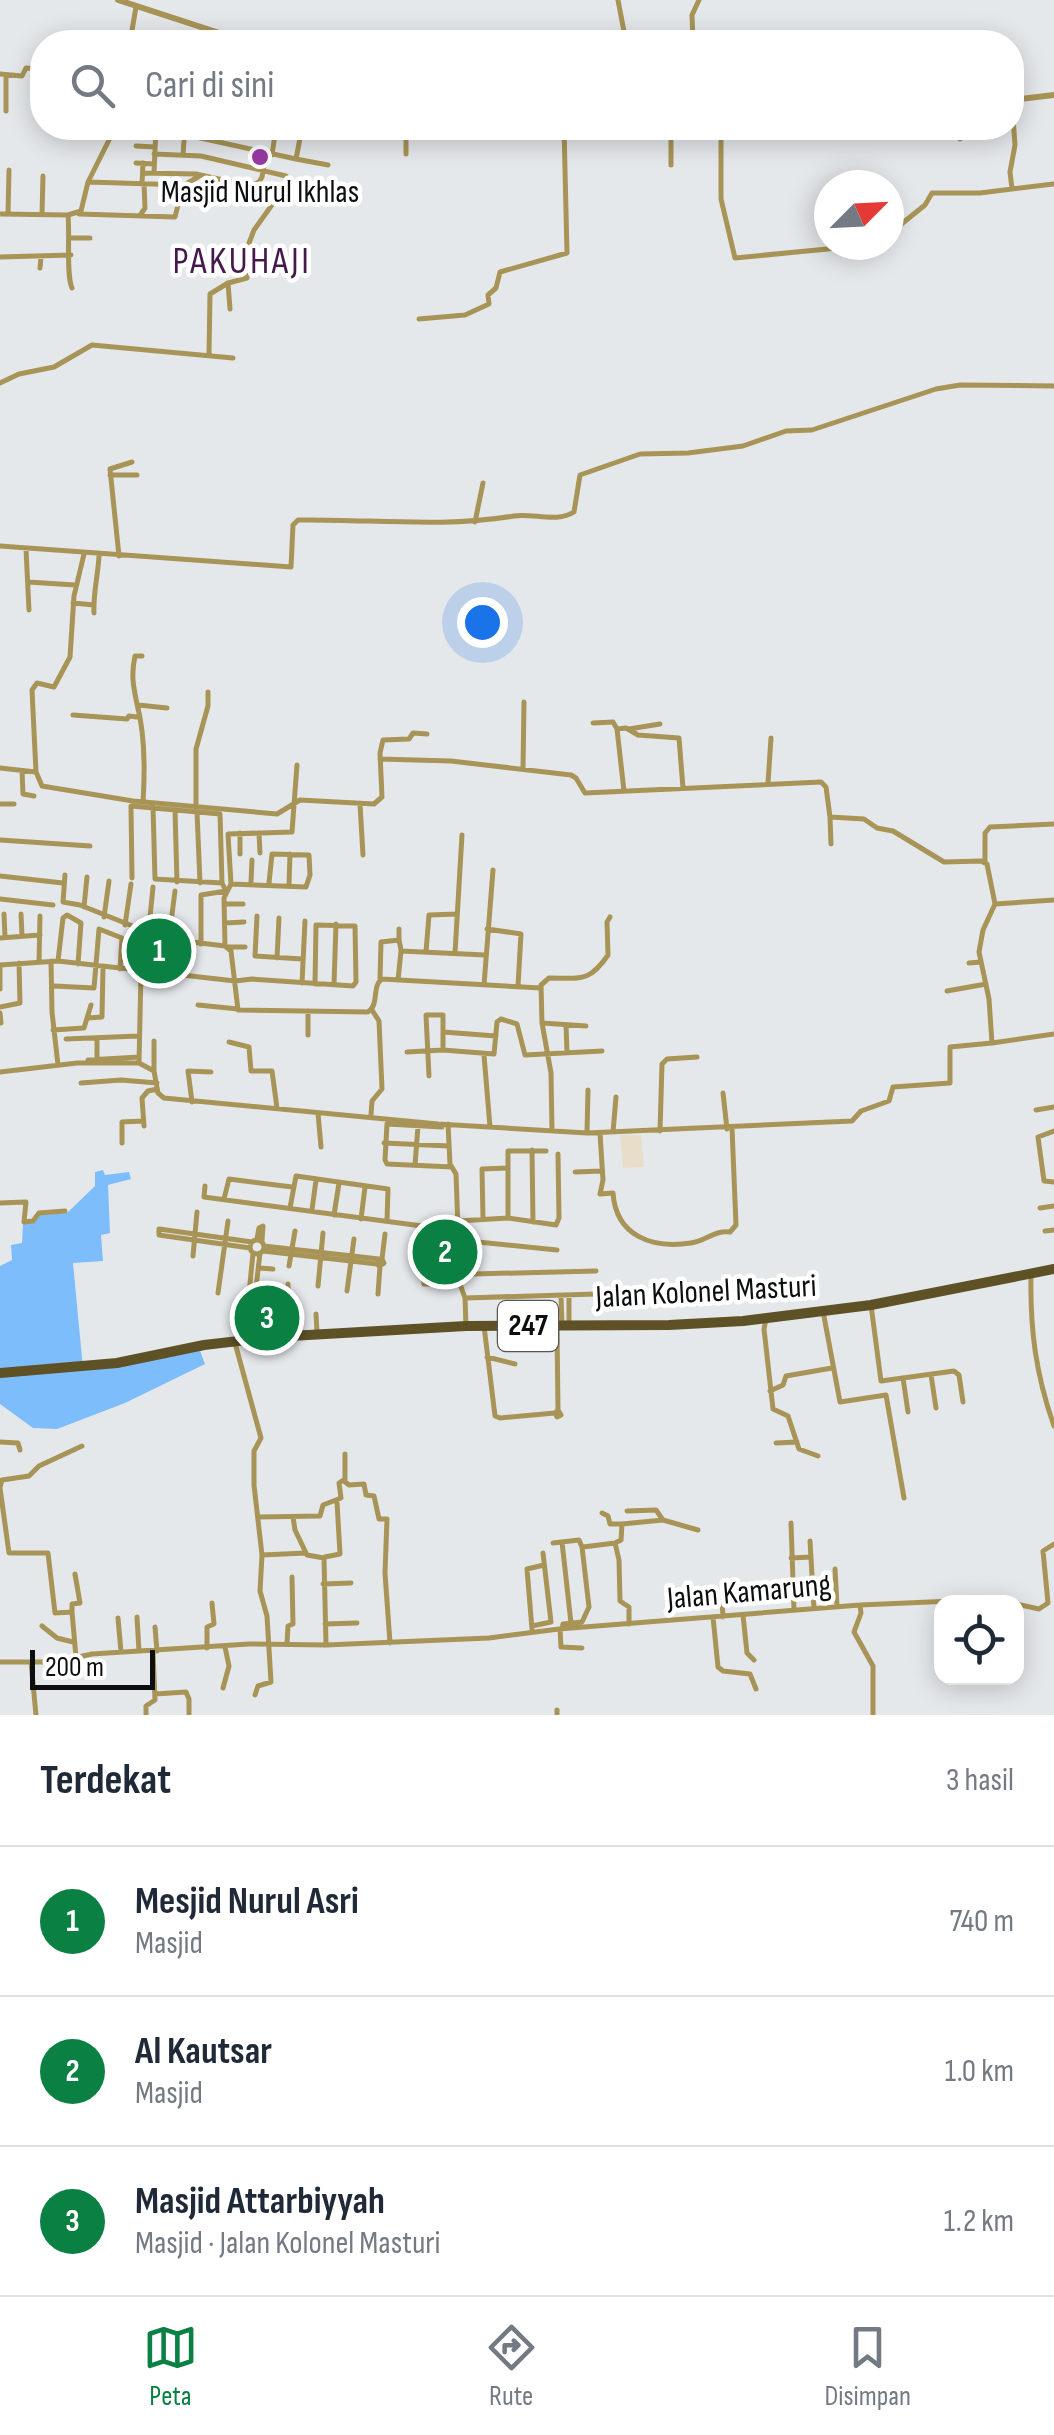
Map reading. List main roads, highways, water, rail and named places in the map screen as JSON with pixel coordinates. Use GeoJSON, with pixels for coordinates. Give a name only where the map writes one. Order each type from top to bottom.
{"type":"FeatureCollection","features":[{"type":"Feature","properties":{"kind":"main road","name":"Jalan Kolonel Masturi"},"geometry":{"type":"LineString","coordinates":[[0,1372],[117,1363],[234,1341],[288,1336],[466,1326],[682,1325],[766,1319],[871,1305],[1054,1269]]}},
{"type":"Feature","properties":{"kind":"place","name":"Masjid Nurul Ikhlas"},"geometry":{"type":"Point","coordinates":[260,157]}},
{"type":"Feature","properties":{"kind":"place","name":"Mesjid Nurul Asri"},"geometry":{"type":"Point","coordinates":[159,951]}},
{"type":"Feature","properties":{"kind":"place","name":"Al Kautsar"},"geometry":{"type":"Point","coordinates":[445,1252]}},
{"type":"Feature","properties":{"kind":"place","name":"Masjid Attarbiyyah"},"geometry":{"type":"Point","coordinates":[267,1318]}},
{"type":"Feature","properties":{"kind":"district","name":"PAKUHAJI"},"geometry":{"type":"Point","coordinates":[242,261]}}]}
